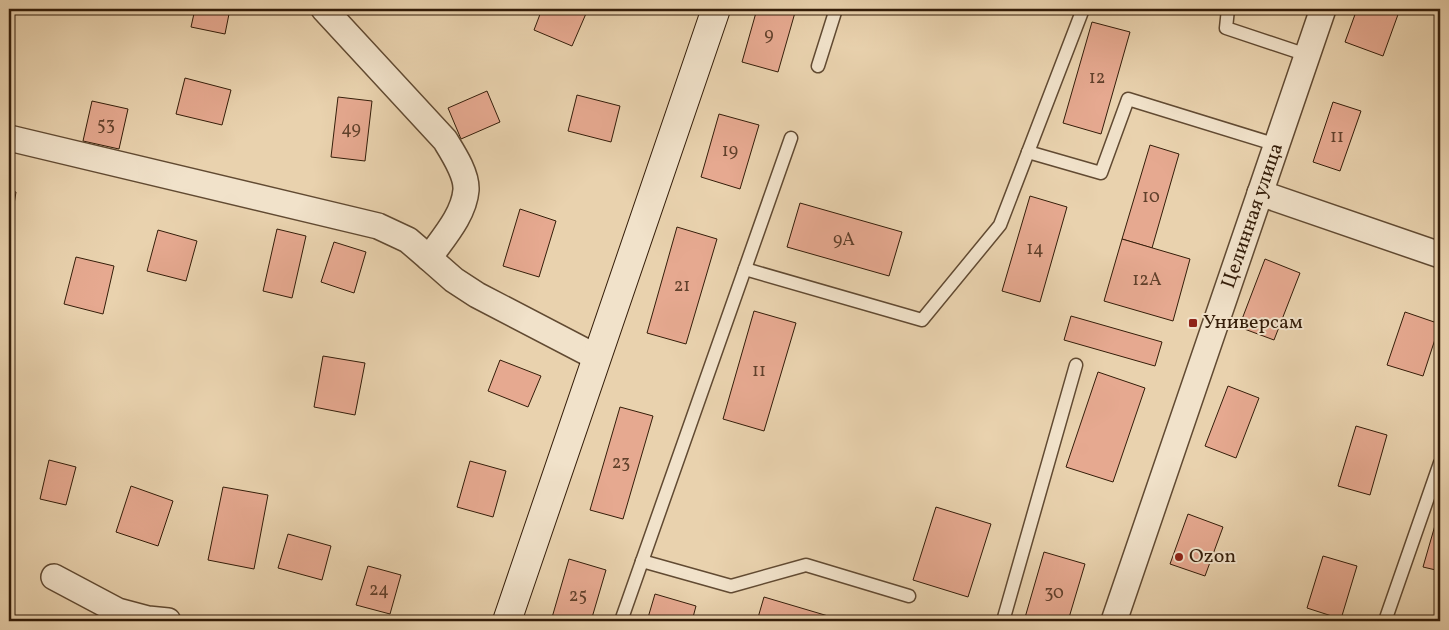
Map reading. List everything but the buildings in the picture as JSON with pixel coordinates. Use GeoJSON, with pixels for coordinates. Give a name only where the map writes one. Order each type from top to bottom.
{"type":"FeatureCollection","features":[{"type":"Feature","properties":{"kind":"street"},"geometry":{"type":"LineString","coordinates":[[324,9],[445,140],[460,166],[466,189],[460,213],[429,258]]}},
{"type":"Feature","properties":{"kind":"street"},"geometry":{"type":"LineString","coordinates":[[507,621],[716,9]]}},
{"type":"Feature","properties":{"kind":"street","name":"Целинная улица"},"geometry":{"type":"LineString","coordinates":[[1114,621],[1323,9]]}},
{"type":"Feature","properties":{"kind":"street"},"geometry":{"type":"LineString","coordinates":[[9,138],[378,226],[408,240],[454,280],[477,295],[596,357]]}},
{"type":"Feature","properties":{"kind":"street"},"geometry":{"type":"LineString","coordinates":[[1260,193],[1440,255]]}},
{"type":"Feature","properties":{"kind":"street"},"geometry":{"type":"LineString","coordinates":[[54,576],[118,611],[148,619],[168,621]]}},
{"type":"Feature","properties":{"kind":"lane"},"geometry":{"type":"LineString","coordinates":[[818,66],[836,9]]}},
{"type":"Feature","properties":{"kind":"lane"},"geometry":{"type":"LineString","coordinates":[[745,269],[922,320],[1000,224],[1083,9]]}},
{"type":"Feature","properties":{"kind":"lane"},"geometry":{"type":"LineString","coordinates":[[1228,9],[1226,28],[1307,54]]}},
{"type":"Feature","properties":{"kind":"lane"},"geometry":{"type":"LineString","coordinates":[[1028,152],[1101,173],[1128,99],[1276,145]]}},
{"type":"Feature","properties":{"kind":"lane"},"geometry":{"type":"LineString","coordinates":[[621,621],[791,138]]}},
{"type":"Feature","properties":{"kind":"lane"},"geometry":{"type":"LineString","coordinates":[[1003,621],[1076,365]]}},
{"type":"Feature","properties":{"kind":"lane"},"geometry":{"type":"LineString","coordinates":[[1386,621],[1440,463]]}},
{"type":"Feature","properties":{"kind":"lane"},"geometry":{"type":"LineString","coordinates":[[642,561],[731,586],[806,565],[910,596]]}},
{"type":"Feature","properties":{"kind":"place","name":"Универсам"},"geometry":{"type":"Point","coordinates":[1193,323]}},
{"type":"Feature","properties":{"kind":"place","name":"Ozon"},"geometry":{"type":"Point","coordinates":[1179,557]}}]}
